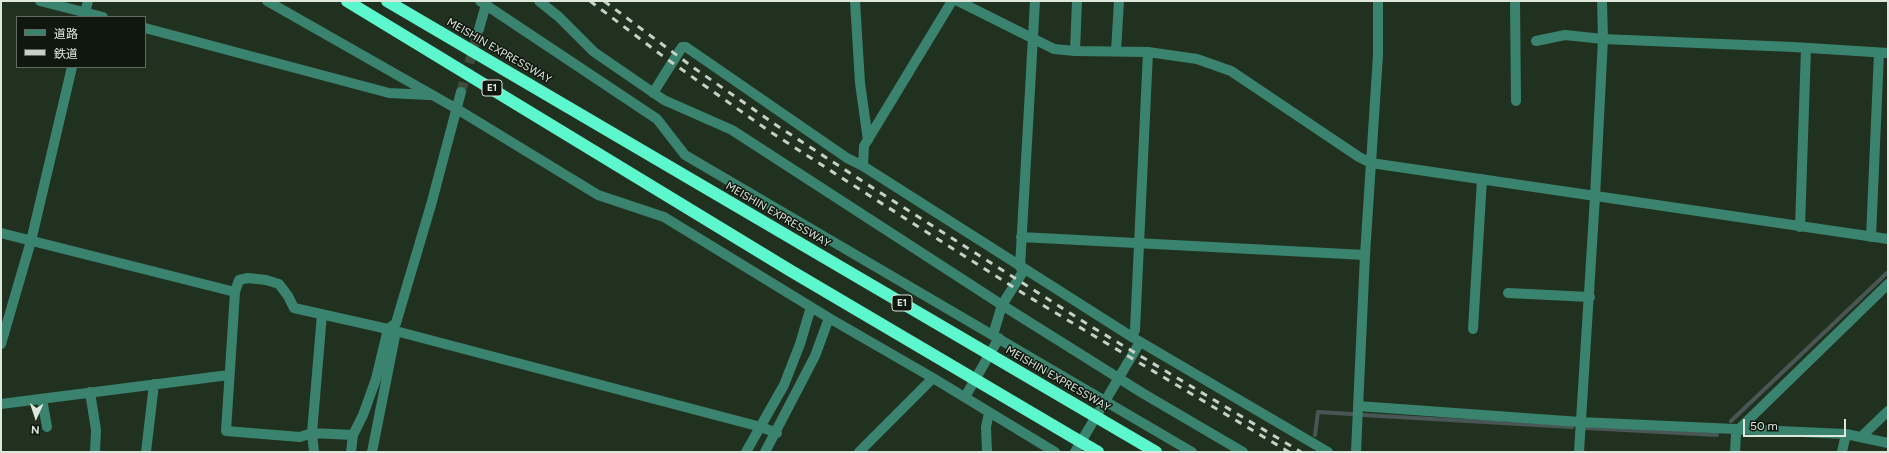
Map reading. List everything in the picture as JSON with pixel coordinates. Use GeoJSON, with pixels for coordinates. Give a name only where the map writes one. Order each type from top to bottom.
{"type":"FeatureCollection","features":[{"type":"Feature","properties":{"kind":"highway","name":"E1"},"geometry":{"type":"LineString","coordinates":[[347,1],[791,271],[1098,452]]}},
{"type":"Feature","properties":{"kind":"highway","name":"MEISHIN EXPRESSWAY"},"geometry":{"type":"LineString","coordinates":[[388,1],[1156,452]]}},
{"type":"Feature","properties":{"kind":"street"},"geometry":{"type":"LineString","coordinates":[[40,1],[84,15],[94,16]]}},
{"type":"Feature","properties":{"kind":"street"},"geometry":{"type":"LineString","coordinates":[[84,15],[88,1]]}},
{"type":"Feature","properties":{"kind":"street"},"geometry":{"type":"LineString","coordinates":[[267,1],[457,109],[598,195],[664,217],[829,318],[933,378],[1055,452]]}},
{"type":"Feature","properties":{"kind":"street"},"geometry":{"type":"LineString","coordinates":[[539,1],[559,17],[594,52],[653,93],[664,100],[732,130],[1002,305],[1119,378],[1243,452]]}},
{"type":"Feature","properties":{"kind":"street"},"geometry":{"type":"LineString","coordinates":[[855,1],[860,83],[868,140]]}},
{"type":"Feature","properties":{"kind":"street"},"geometry":{"type":"LineString","coordinates":[[863,166],[864,146],[952,1]]}},
{"type":"Feature","properties":{"kind":"street"},"geometry":{"type":"LineString","coordinates":[[958,1],[1054,49],[1075,51],[1148,52],[1197,59],[1231,71],[1359,158],[1371,163],[1888,239]]}},
{"type":"Feature","properties":{"kind":"street"},"geometry":{"type":"LineString","coordinates":[[964,397],[996,337],[1002,305],[1022,268],[1021,237],[1035,1]]}},
{"type":"Feature","properties":{"kind":"street"},"geometry":{"type":"LineString","coordinates":[[1075,51],[1077,1]]}},
{"type":"Feature","properties":{"kind":"street"},"geometry":{"type":"LineString","coordinates":[[1116,51],[1119,1]]}},
{"type":"Feature","properties":{"kind":"street"},"geometry":{"type":"LineString","coordinates":[[1356,452],[1365,255],[1378,54],[1378,1]]}},
{"type":"Feature","properties":{"kind":"street"},"geometry":{"type":"LineString","coordinates":[[1515,1],[1516,101]]}},
{"type":"Feature","properties":{"kind":"street"},"geometry":{"type":"LineString","coordinates":[[1579,452],[1590,296],[1603,39],[1602,1]]}},
{"type":"Feature","properties":{"kind":"street"},"geometry":{"type":"LineString","coordinates":[[479,29],[484,2],[657,119],[685,154],[1192,452]]}},
{"type":"Feature","properties":{"kind":"street"},"geometry":{"type":"LineString","coordinates":[[146,28],[389,93],[433,96]]}},
{"type":"Feature","properties":{"kind":"street"},"geometry":{"type":"LineString","coordinates":[[1536,41],[1565,35],[1603,39],[1884,53],[1871,237]]}},
{"type":"Feature","properties":{"kind":"street"},"geometry":{"type":"LineString","coordinates":[[653,93],[682,47],[686,47],[847,158],[863,166],[1136,339],[1328,452]]}},
{"type":"Feature","properties":{"kind":"street"},"geometry":{"type":"LineString","coordinates":[[1800,227],[1806,48]]}},
{"type":"Feature","properties":{"kind":"street"},"geometry":{"type":"LineString","coordinates":[[1075,452],[1119,378],[1136,339],[1138,243],[1148,52]]}},
{"type":"Feature","properties":{"kind":"street"},"geometry":{"type":"LineString","coordinates":[[1,344],[31,241],[72,68]]}},
{"type":"Feature","properties":{"kind":"street"},"geometry":{"type":"LineString","coordinates":[[351,452],[353,435],[363,415],[392,330],[396,323],[431,205],[461,92]]}},
{"type":"Feature","properties":{"kind":"street"},"geometry":{"type":"LineString","coordinates":[[1473,329],[1482,179]]}},
{"type":"Feature","properties":{"kind":"street"},"geometry":{"type":"LineString","coordinates":[[1,233],[235,292]]}},
{"type":"Feature","properties":{"kind":"street"},"geometry":{"type":"LineString","coordinates":[[1021,237],[1365,255]]}},
{"type":"Feature","properties":{"kind":"street"},"geometry":{"type":"LineString","coordinates":[[353,435],[312,433],[300,437],[226,431],[235,292],[239,280],[248,278],[266,280],[279,284],[288,296],[294,308],[392,330],[761,427],[777,433]]}},
{"type":"Feature","properties":{"kind":"street"},"geometry":{"type":"LineString","coordinates":[[1735,452],[1736,434],[1740,428],[1888,284]]}},
{"type":"Feature","properties":{"kind":"street"},"geometry":{"type":"LineString","coordinates":[[1508,293],[1590,296]]}},
{"type":"Feature","properties":{"kind":"street"},"geometry":{"type":"LineString","coordinates":[[746,452],[784,385],[800,344],[811,306]]}},
{"type":"Feature","properties":{"kind":"street"},"geometry":{"type":"LineString","coordinates":[[314,452],[312,433],[322,314]]}},
{"type":"Feature","properties":{"kind":"street"},"geometry":{"type":"LineString","coordinates":[[765,452],[777,433],[815,356],[829,318]]}},
{"type":"Feature","properties":{"kind":"street"},"geometry":{"type":"LineString","coordinates":[[372,452],[392,330]]}},
{"type":"Feature","properties":{"kind":"street"},"geometry":{"type":"LineString","coordinates":[[1,404],[229,375]]}},
{"type":"Feature","properties":{"kind":"street"},"geometry":{"type":"LineString","coordinates":[[859,452],[933,378]]}},
{"type":"Feature","properties":{"kind":"street"},"geometry":{"type":"LineString","coordinates":[[146,452],[154,384]]}},
{"type":"Feature","properties":{"kind":"street"},"geometry":{"type":"LineString","coordinates":[[90,392],[96,430],[95,452]]}},
{"type":"Feature","properties":{"kind":"street"},"geometry":{"type":"LineString","coordinates":[[42,399],[47,427]]}},
{"type":"Feature","properties":{"kind":"street"},"geometry":{"type":"LineString","coordinates":[[1358,406],[1580,422],[1740,428],[1846,434],[1888,443]]}},
{"type":"Feature","properties":{"kind":"street"},"geometry":{"type":"LineString","coordinates":[[1861,437],[1888,411]]}},
{"type":"Feature","properties":{"kind":"street"},"geometry":{"type":"LineString","coordinates":[[987,452],[986,427],[989,413]]}},
{"type":"Feature","properties":{"kind":"street"},"geometry":{"type":"LineString","coordinates":[[1842,452],[1846,434]]}},
{"type":"Feature","properties":{"kind":"waterway"},"geometry":{"type":"LineString","coordinates":[[1731,421],[1888,272]]}},
{"type":"Feature","properties":{"kind":"waterway"},"geometry":{"type":"LineString","coordinates":[[1315,435],[1318,412],[1352,414]]}},
{"type":"Feature","properties":{"kind":"waterway"},"geometry":{"type":"LineString","coordinates":[[1363,415],[1572,427]]}},
{"type":"Feature","properties":{"kind":"waterway"},"geometry":{"type":"LineString","coordinates":[[1586,428],[1717,435]]}},
{"type":"Feature","properties":{"kind":"tunnel"},"geometry":{"type":"LineString","coordinates":[[461,92],[479,29]]}},
{"type":"Feature","properties":{"kind":"railway"},"geometry":{"type":"LineString","coordinates":[[590,1],[664,57],[769,131],[1029,297],[1289,452]]}},
{"type":"Feature","properties":{"kind":"railway"},"geometry":{"type":"LineString","coordinates":[[604,1],[694,68],[776,125],[873,188],[1092,327],[1301,452]]}}]}
